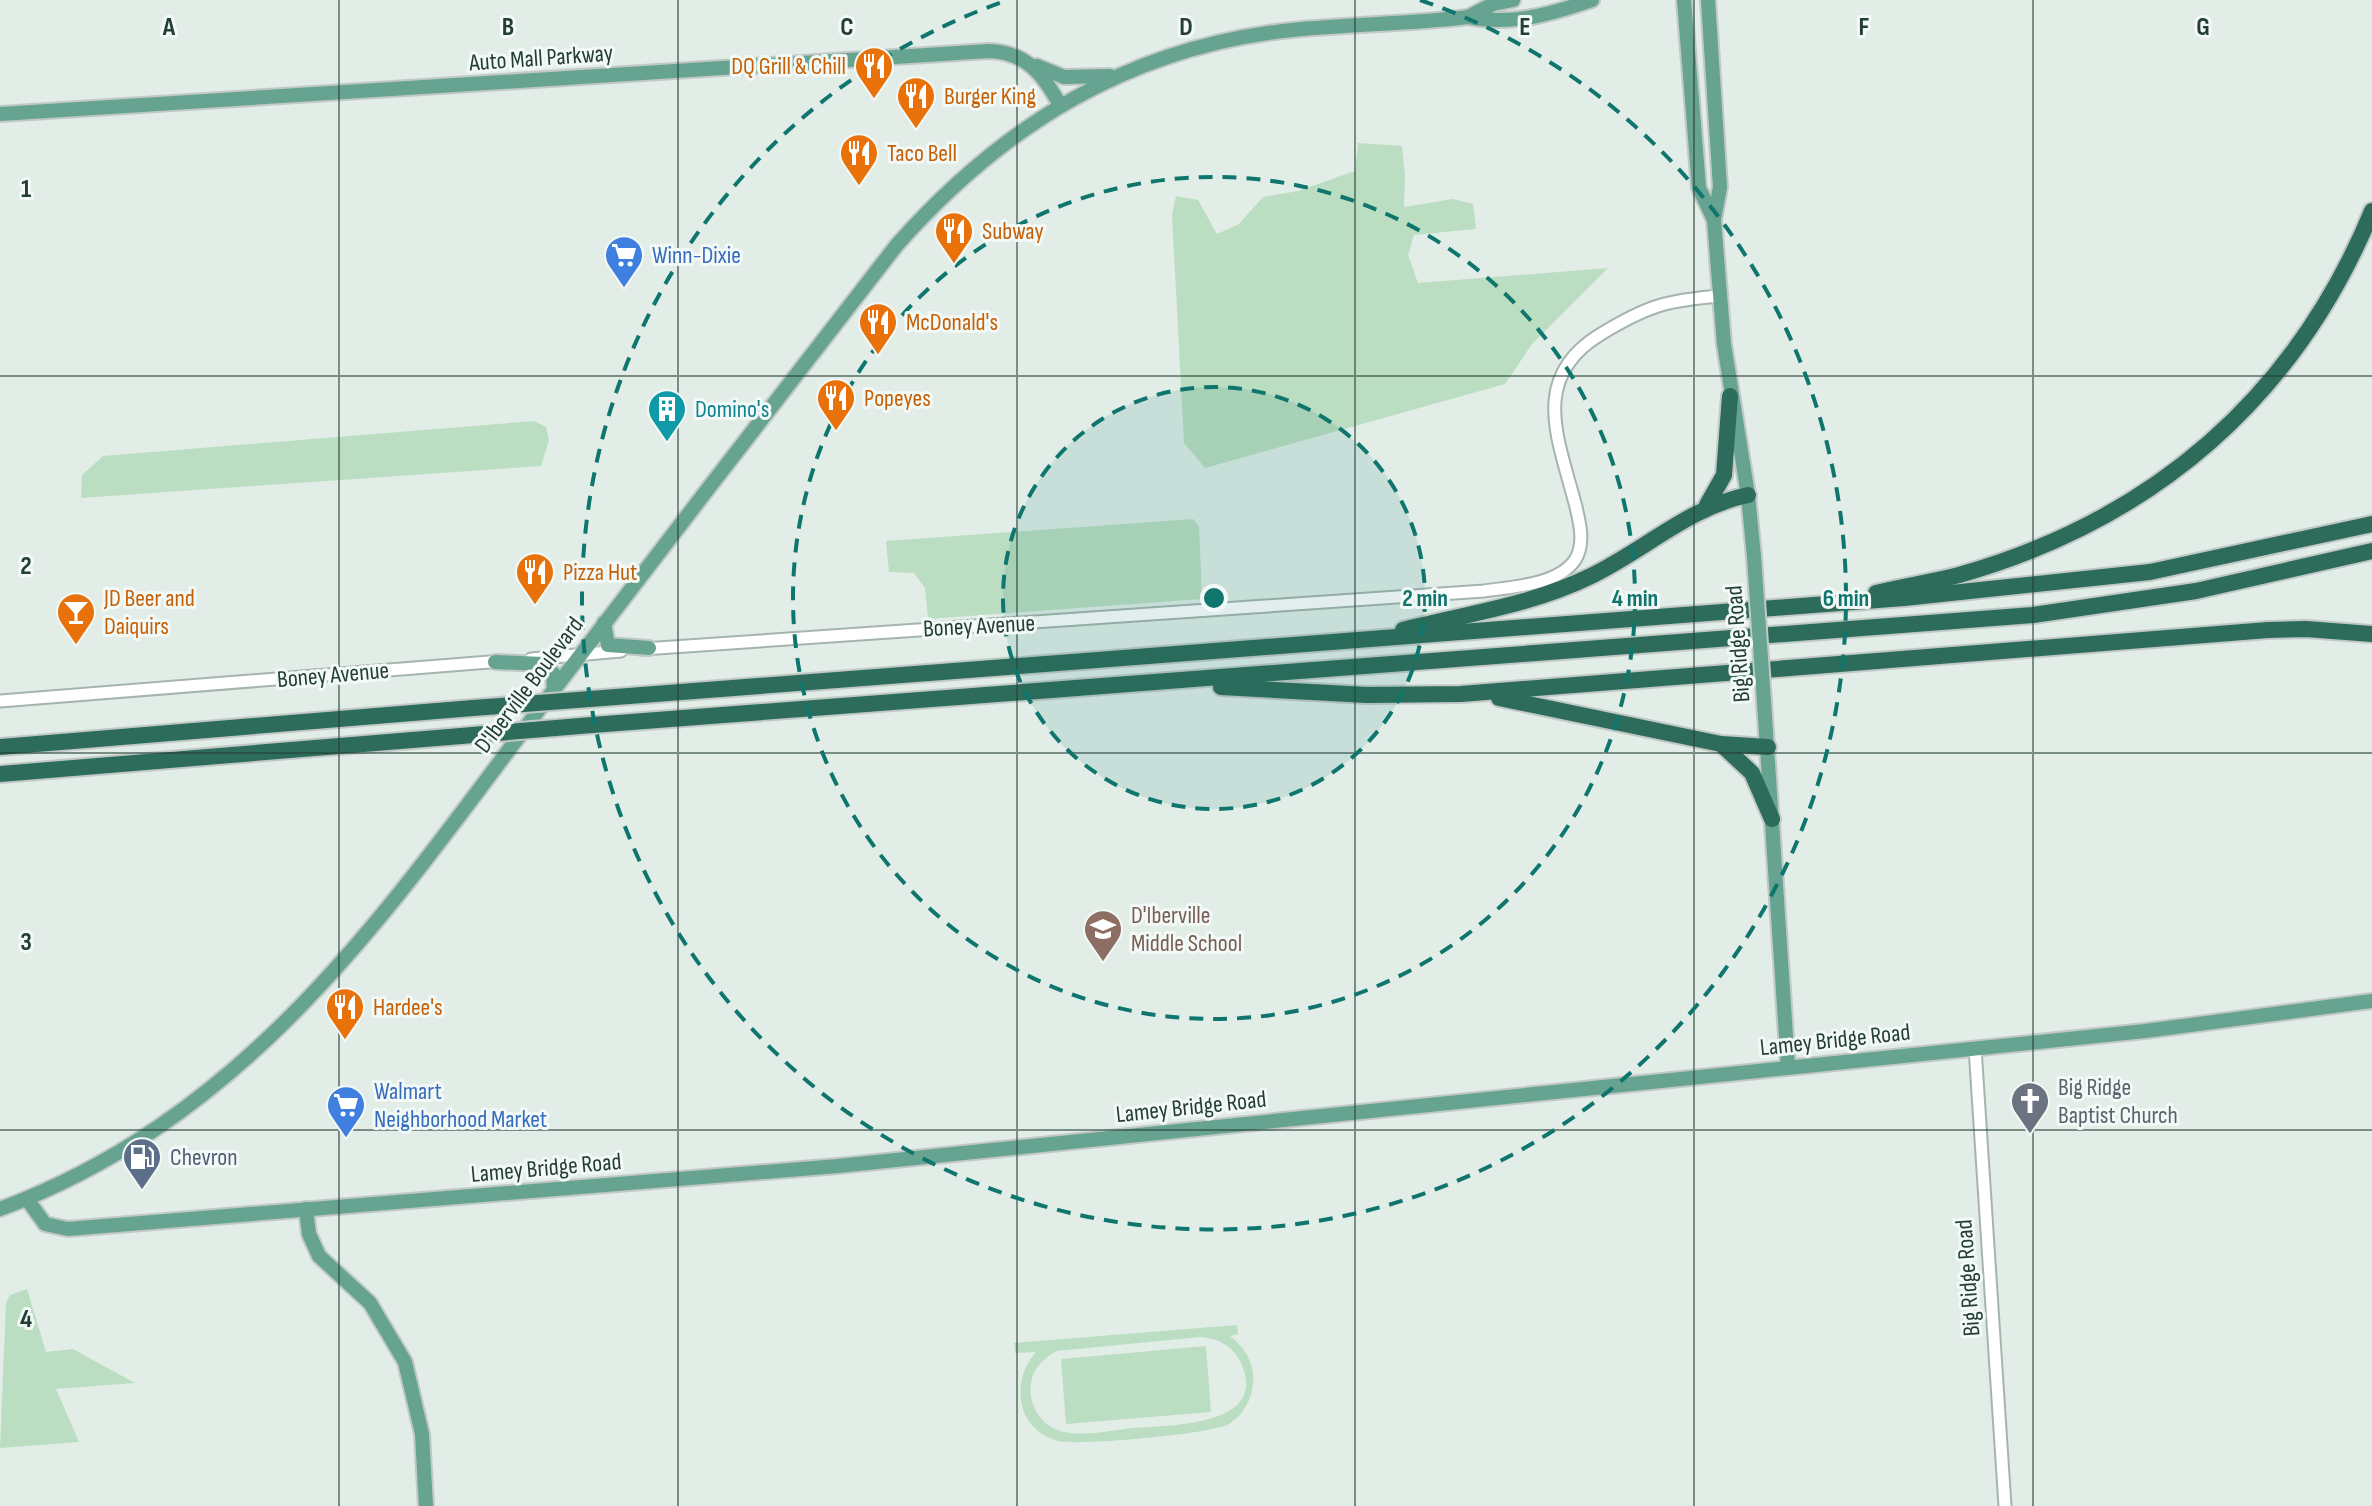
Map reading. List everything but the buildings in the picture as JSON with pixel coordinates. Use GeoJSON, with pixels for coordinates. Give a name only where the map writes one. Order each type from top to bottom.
{"type":"FeatureCollection","features":[{"type":"Feature","properties":{"kind":"highway"},"geometry":{"type":"LineString","coordinates":[[1824,605],[1957,576],[2025,553],[2103,518],[2179,470],[2234,421],[2285,364],[2343,276],[2372,211]]}},
{"type":"Feature","properties":{"kind":"highway"},"geometry":{"type":"LineString","coordinates":[[1703,510],[1716,494],[1724,475],[1730,396]]}},
{"type":"Feature","properties":{"kind":"highway"},"geometry":{"type":"LineString","coordinates":[[1360,641],[1486,612],[1560,590],[1615,564],[1720,501],[1748,495]]}},
{"type":"Feature","properties":{"kind":"highway"},"geometry":{"type":"LineString","coordinates":[[0,747],[1824,605],[2150,572],[2372,524]]}},
{"type":"Feature","properties":{"kind":"highway"},"geometry":{"type":"LineString","coordinates":[[0,774],[592,725],[2033,615],[2196,591],[2372,551]]}},
{"type":"Feature","properties":{"kind":"highway"},"geometry":{"type":"LineString","coordinates":[[1161,683],[1367,695],[1461,694],[2268,630],[2306,629],[2372,634]]}},
{"type":"Feature","properties":{"kind":"highway"},"geometry":{"type":"LineString","coordinates":[[1461,694],[1530,702],[1721,744],[1768,747]]}},
{"type":"Feature","properties":{"kind":"highway"},"geometry":{"type":"LineString","coordinates":[[1721,744],[1752,773],[1772,819]]}},
{"type":"Feature","properties":{"kind":"main road","name":"D'Iberville Boulevard"},"geometry":{"type":"LineString","coordinates":[[1468,17],[1493,4],[1513,0]]}},
{"type":"Feature","properties":{"kind":"main road","name":"D'Iberville Boulevard"},"geometry":{"type":"LineString","coordinates":[[0,1210],[129,1148],[182,1113],[286,1024],[335,971],[896,246],[934,202],[990,152],[1060,105],[1119,75],[1224,41],[1291,30],[1468,17],[1491,22],[1516,20],[1592,0]]}},
{"type":"Feature","properties":{"kind":"main road","name":"Big Ridge Road"},"geometry":{"type":"LineString","coordinates":[[1711,0],[1710,37],[1720,187],[1714,220],[1730,396],[1748,495],[1754,557],[1788,1067]]}},
{"type":"Feature","properties":{"kind":"main road","name":"Big Ridge Road"},"geometry":{"type":"LineString","coordinates":[[1684,1],[1699,188],[1714,220]]}},
{"type":"Feature","properties":{"kind":"main road","name":"Auto Mall Parkway"},"geometry":{"type":"LineString","coordinates":[[0,114],[989,51],[1010,53],[1064,77],[1119,75]]}},
{"type":"Feature","properties":{"kind":"main road"},"geometry":{"type":"LineString","coordinates":[[1031,64],[1046,80],[1060,105]]}},
{"type":"Feature","properties":{"kind":"main road"},"geometry":{"type":"LineString","coordinates":[[604,623],[608,645],[649,648]]}},
{"type":"Feature","properties":{"kind":"main road"},"geometry":{"type":"LineString","coordinates":[[495,662],[543,664],[553,673],[554,690]]}},
{"type":"Feature","properties":{"kind":"main road","name":"Lamey Bridge Road"},"geometry":{"type":"LineString","coordinates":[[0,1210],[26,1213],[50,1228],[68,1229],[838,1166],[2145,1031],[2372,1001]]}},
{"type":"Feature","properties":{"kind":"main road"},"geometry":{"type":"LineString","coordinates":[[27,1199],[39,1219]]}},
{"type":"Feature","properties":{"kind":"main road"},"geometry":{"type":"LineString","coordinates":[[306,1209],[309,1234],[319,1256],[370,1303],[405,1362],[422,1434],[426,1506]]}},
{"type":"Feature","properties":{"kind":"street","name":"Boney Avenue"},"geometry":{"type":"LineString","coordinates":[[0,701],[649,648],[1484,591],[1551,576],[1570,566],[1581,544],[1553,405],[1564,367],[1588,342],[1640,311],[1669,301],[1721,296]]}},
{"type":"Feature","properties":{"kind":"street","name":"Big Ridge Road"},"geometry":{"type":"LineString","coordinates":[[1975,1048],[2005,1506]]}},
{"type":"Feature","properties":{"kind":"green space"},"geometry":{"type":"Polygon","coordinates":[[[1358,143],[1402,146],[1404,207],[1453,199],[1473,204],[1476,229],[1414,235],[1408,255],[1418,283],[1608,268],[1532,344],[1505,384],[1205,468],[1184,443],[1172,215],[1176,196],[1198,200],[1217,234],[1239,224],[1263,197],[1298,191],[1355,171],[1358,143]]]}},
{"type":"Feature","properties":{"kind":"green space"},"geometry":{"type":"Polygon","coordinates":[[[534,421],[546,427],[549,440],[541,466],[81,498],[82,475],[103,456],[534,421]]]}},
{"type":"Feature","properties":{"kind":"green space"},"geometry":{"type":"Polygon","coordinates":[[[1193,519],[1199,526],[1202,599],[928,619],[925,588],[914,573],[889,572],[886,541],[1193,519]]]}},
{"type":"Feature","properties":{"kind":"green space"},"geometry":{"type":"Polygon","coordinates":[[[27,1289],[46,1352],[73,1349],[135,1383],[56,1389],[79,1442],[0,1448],[6,1303],[10,1295],[27,1289]]]}},
{"type":"Feature","properties":{"kind":"green space"},"geometry":{"type":"Polygon","coordinates":[[[1237,1325],[1238,1334],[1230,1336],[1251,1363],[1252,1389],[1249,1401],[1239,1416],[1218,1428],[1145,1438],[1058,1441],[1033,1427],[1026,1416],[1020,1390],[1028,1364],[1036,1352],[1015,1353],[1014,1343],[1237,1325]],[[1206,1338],[1057,1351],[1044,1360],[1034,1373],[1030,1390],[1033,1404],[1049,1426],[1073,1433],[1170,1426],[1212,1418],[1230,1410],[1242,1399],[1246,1383],[1240,1361],[1233,1351],[1223,1343],[1206,1338]]]}},
{"type":"Feature","properties":{"kind":"green space"},"geometry":{"type":"Polygon","coordinates":[[[1206,1346],[1211,1412],[1066,1424],[1061,1359],[1206,1346]]]}},
{"type":"Feature","properties":{"kind":"place","name":"DQ Grill & Chill"},"geometry":{"type":"Point","coordinates":[874,100]}},
{"type":"Feature","properties":{"kind":"place","name":"Burger King"},"geometry":{"type":"Point","coordinates":[916,130]}},
{"type":"Feature","properties":{"kind":"place","name":"Taco Bell"},"geometry":{"type":"Point","coordinates":[859,187]}},
{"type":"Feature","properties":{"kind":"place","name":"Subway"},"geometry":{"type":"Point","coordinates":[954,265]}},
{"type":"Feature","properties":{"kind":"place","name":"Winn-Dixie"},"geometry":{"type":"Point","coordinates":[624,289]}},
{"type":"Feature","properties":{"kind":"place","name":"McDonald's"},"geometry":{"type":"Point","coordinates":[878,356]}},
{"type":"Feature","properties":{"kind":"place","name":"Popeyes"},"geometry":{"type":"Point","coordinates":[836,432]}},
{"type":"Feature","properties":{"kind":"place","name":"Domino's"},"geometry":{"type":"Point","coordinates":[667,443]}},
{"type":"Feature","properties":{"kind":"place","name":"Pizza Hut"},"geometry":{"type":"Point","coordinates":[535,606]}},
{"type":"Feature","properties":{"kind":"place","name":"JD Beer and Daiquirs"},"geometry":{"type":"Point","coordinates":[76,646]}},
{"type":"Feature","properties":{"kind":"place","name":"D'Iberville Middle School"},"geometry":{"type":"Point","coordinates":[1103,963]}},
{"type":"Feature","properties":{"kind":"place","name":"Hardee's"},"geometry":{"type":"Point","coordinates":[345,1041]}},
{"type":"Feature","properties":{"kind":"place","name":"Big Ridge Baptist Church"},"geometry":{"type":"Point","coordinates":[2030,1135]}},
{"type":"Feature","properties":{"kind":"place","name":"Walmart Neighborhood Market"},"geometry":{"type":"Point","coordinates":[346,1139]}},
{"type":"Feature","properties":{"kind":"place","name":"Chevron"},"geometry":{"type":"Point","coordinates":[142,1191]}}]}
